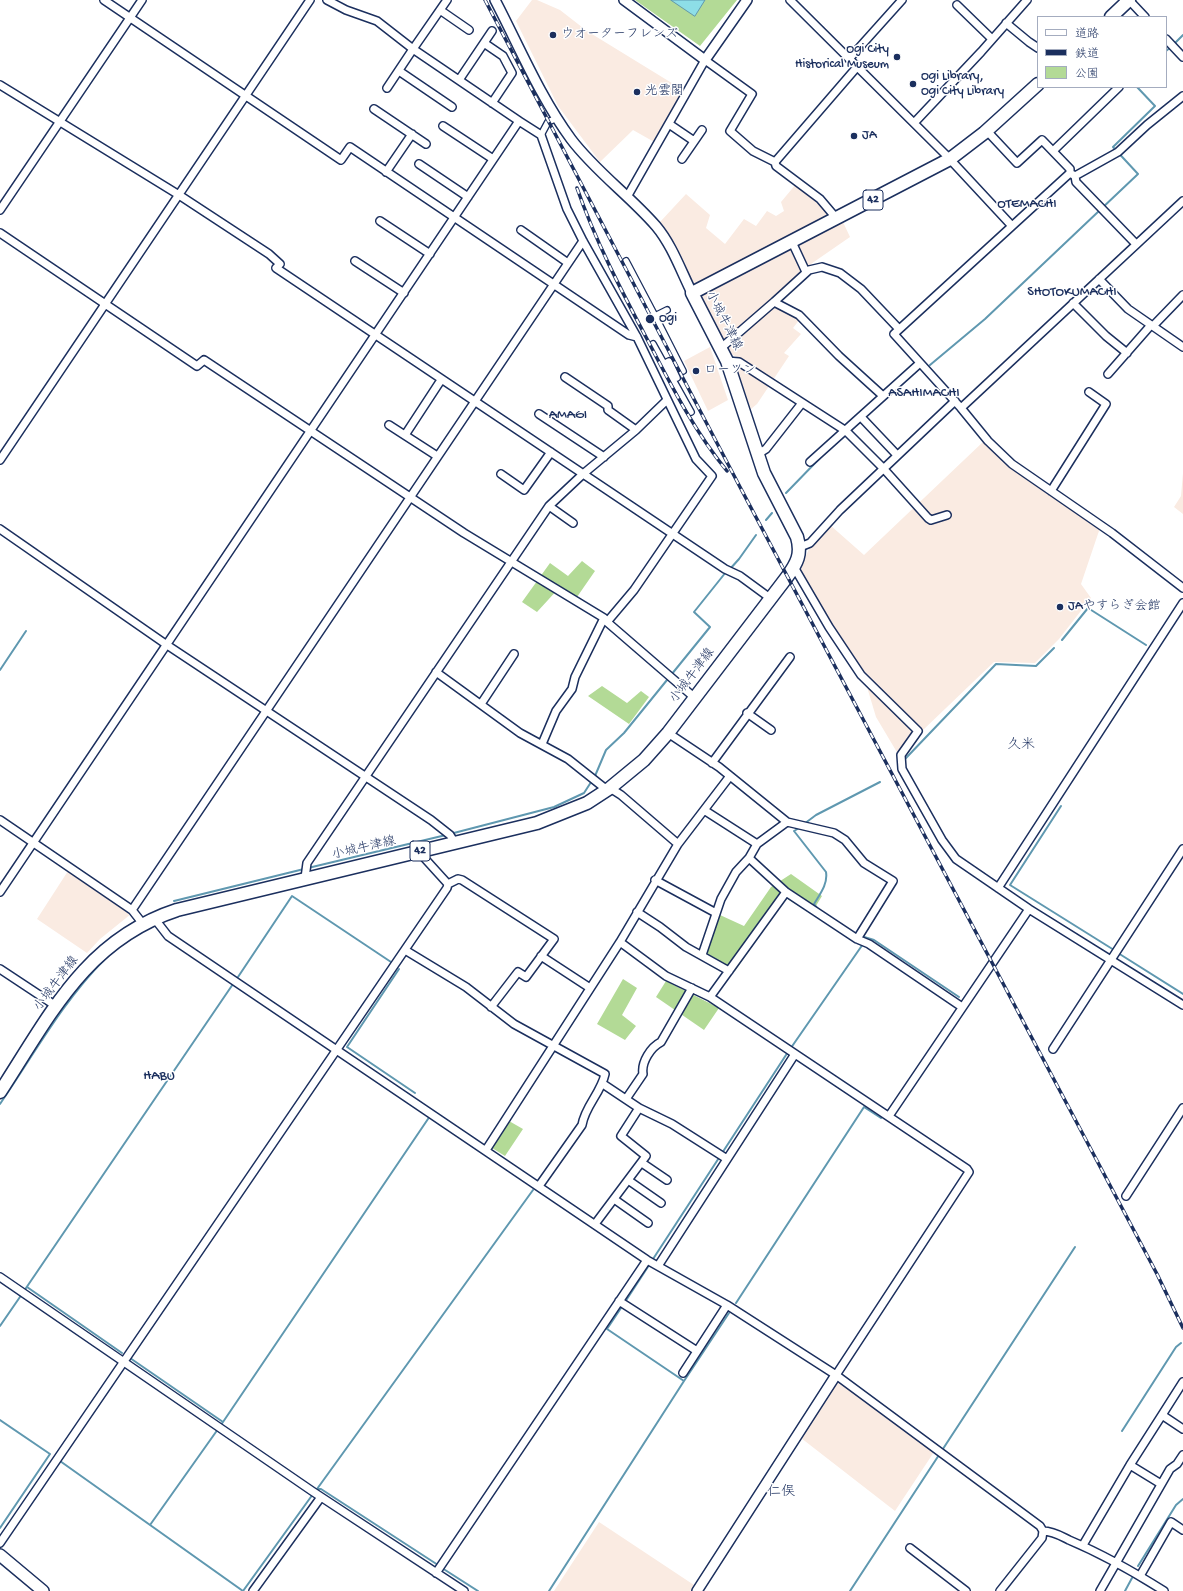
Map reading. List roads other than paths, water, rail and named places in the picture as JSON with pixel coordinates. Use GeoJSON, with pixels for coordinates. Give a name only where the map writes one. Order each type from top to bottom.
{"type":"FeatureCollection","features":[{"type":"Feature","properties":{"kind":"main road"},"geometry":{"type":"LineString","coordinates":[[1112,16],[1129,0]]}},
{"type":"Feature","properties":{"kind":"main road","name":"小城牛津線"},"geometry":{"type":"LineString","coordinates":[[0,1092],[74,981],[98,955],[117,940],[149,921],[177,910],[305,872],[418,851],[450,836],[554,817],[582,805],[609,789],[644,760],[668,733],[695,698],[794,567],[800,554],[800,547],[797,537],[764,473],[727,361],[692,293],[950,159],[986,131],[1037,85]]}},
{"type":"Feature","properties":{"kind":"main road"},"geometry":{"type":"LineString","coordinates":[[0,1555],[43,1591]]}},
{"type":"Feature","properties":{"kind":"street"},"geometry":{"type":"LineString","coordinates":[[104,0],[341,160],[350,147],[629,335],[637,337]]}},
{"type":"Feature","properties":{"kind":"street"},"geometry":{"type":"LineString","coordinates":[[0,210],[142,0]]}},
{"type":"Feature","properties":{"kind":"street"},"geometry":{"type":"LineString","coordinates":[[0,460],[310,0]]}},
{"type":"Feature","properties":{"kind":"street"},"geometry":{"type":"LineString","coordinates":[[327,0],[346,10],[377,22],[413,49],[541,135],[568,209],[583,241],[637,337],[696,459],[712,476],[634,590],[606,620],[575,677],[572,689],[556,711],[542,744]]}},
{"type":"Feature","properties":{"kind":"street"},"geometry":{"type":"LineString","coordinates":[[388,88],[446,0]]}},
{"type":"Feature","properties":{"kind":"street"},"geometry":{"type":"LineString","coordinates":[[495,0],[557,118],[571,139],[591,162],[656,227],[666,240],[692,293]]}},
{"type":"Feature","properties":{"kind":"street"},"geometry":{"type":"LineString","coordinates":[[624,0],[752,94],[730,131],[752,151],[775,162],[776,166],[820,199],[837,218]]}},
{"type":"Feature","properties":{"kind":"street"},"geometry":{"type":"LineString","coordinates":[[627,197],[705,60],[747,0]]}},
{"type":"Feature","properties":{"kind":"street"},"geometry":{"type":"LineString","coordinates":[[790,0],[808,16],[849,59],[950,159],[1012,226]]}},
{"type":"Feature","properties":{"kind":"street"},"geometry":{"type":"LineString","coordinates":[[849,59],[902,0]]}},
{"type":"Feature","properties":{"kind":"street"},"geometry":{"type":"LineString","coordinates":[[914,123],[1027,0]]}},
{"type":"Feature","properties":{"kind":"street"},"geometry":{"type":"LineString","coordinates":[[1129,0],[1144,16]]}},
{"type":"Feature","properties":{"kind":"street"},"geometry":{"type":"LineString","coordinates":[[957,4],[992,39]]}},
{"type":"Feature","properties":{"kind":"street"},"geometry":{"type":"LineString","coordinates":[[440,10],[469,30]]}},
{"type":"Feature","properties":{"kind":"street"},"geometry":{"type":"LineString","coordinates":[[1006,23],[1037,47]]}},
{"type":"Feature","properties":{"kind":"street"},"geometry":{"type":"LineString","coordinates":[[459,80],[492,31]]}},
{"type":"Feature","properties":{"kind":"street"},"geometry":{"type":"LineString","coordinates":[[1167,41],[1183,57]]}},
{"type":"Feature","properties":{"kind":"street"},"geometry":{"type":"LineString","coordinates":[[484,43],[504,56],[512,73],[492,103]]}},
{"type":"Feature","properties":{"kind":"street"},"geometry":{"type":"LineString","coordinates":[[775,162],[857,67]]}},
{"type":"Feature","properties":{"kind":"street"},"geometry":{"type":"LineString","coordinates":[[399,71],[452,107]]}},
{"type":"Feature","properties":{"kind":"street"},"geometry":{"type":"LineString","coordinates":[[0,85],[179,195],[268,254],[280,264],[276,268],[441,380],[727,570],[740,576],[770,598]]}},
{"type":"Feature","properties":{"kind":"street"},"geometry":{"type":"LineString","coordinates":[[1053,150],[1118,88]]}},
{"type":"Feature","properties":{"kind":"street"},"geometry":{"type":"LineString","coordinates":[[1183,96],[1147,125],[1118,152],[1073,175],[1012,226],[894,334],[961,408],[988,441],[1012,464],[1112,533],[1183,588]]}},
{"type":"Feature","properties":{"kind":"street"},"geometry":{"type":"LineString","coordinates":[[374,109],[426,144]]}},
{"type":"Feature","properties":{"kind":"street"},"geometry":{"type":"LineString","coordinates":[[541,135],[548,122],[557,118]]}},
{"type":"Feature","properties":{"kind":"street"},"geometry":{"type":"LineString","coordinates":[[0,892],[312,431],[519,121]]}},
{"type":"Feature","properties":{"kind":"street"},"geometry":{"type":"LineString","coordinates":[[669,124],[694,141]]}},
{"type":"Feature","properties":{"kind":"street"},"geometry":{"type":"LineString","coordinates":[[443,126],[493,159]]}},
{"type":"Feature","properties":{"kind":"street"},"geometry":{"type":"LineString","coordinates":[[682,158],[702,130]]}},
{"type":"Feature","properties":{"kind":"street"},"geometry":{"type":"LineString","coordinates":[[986,131],[1017,163],[1042,140],[1070,169],[1076,182],[1136,244]]}},
{"type":"Feature","properties":{"kind":"street"},"geometry":{"type":"LineString","coordinates":[[386,172],[412,134]]}},
{"type":"Feature","properties":{"kind":"street"},"geometry":{"type":"LineString","coordinates":[[419,164],[468,197]]}},
{"type":"Feature","properties":{"kind":"street"},"geometry":{"type":"LineString","coordinates":[[961,408],[1183,201]]}},
{"type":"Feature","properties":{"kind":"street"},"geometry":{"type":"LineString","coordinates":[[380,221],[430,254]]}},
{"type":"Feature","properties":{"kind":"street"},"geometry":{"type":"LineString","coordinates":[[521,230],[568,263]]}},
{"type":"Feature","properties":{"kind":"street"},"geometry":{"type":"LineString","coordinates":[[0,233],[197,366],[204,360],[410,498],[510,562],[606,620],[695,698]]}},
{"type":"Feature","properties":{"kind":"street"},"geometry":{"type":"LineString","coordinates":[[132,910],[437,456],[476,403],[583,241]]}},
{"type":"Feature","properties":{"kind":"street"},"geometry":{"type":"LineString","coordinates":[[792,242],[806,272]]}},
{"type":"Feature","properties":{"kind":"street"},"geometry":{"type":"LineString","coordinates":[[355,261],[404,293]]}},
{"type":"Feature","properties":{"kind":"street"},"geometry":{"type":"LineString","coordinates":[[626,261],[674,349],[684,372],[674,378]]}},
{"type":"Feature","properties":{"kind":"street"},"geometry":{"type":"LineString","coordinates":[[721,348],[806,272],[822,267],[840,273],[861,289],[899,329]]}},
{"type":"Feature","properties":{"kind":"street"},"geometry":{"type":"LineString","coordinates":[[1099,279],[1128,309],[1183,347]]}},
{"type":"Feature","properties":{"kind":"street"},"geometry":{"type":"LineString","coordinates":[[1108,374],[1183,295]]}},
{"type":"Feature","properties":{"kind":"street"},"geometry":{"type":"LineString","coordinates":[[774,302],[798,315],[883,396]]}},
{"type":"Feature","properties":{"kind":"street"},"geometry":{"type":"LineString","coordinates":[[1073,303],[1106,336],[1127,353]]}},
{"type":"Feature","properties":{"kind":"street"},"geometry":{"type":"LineString","coordinates":[[656,316],[667,310]]}},
{"type":"Feature","properties":{"kind":"street"},"geometry":{"type":"LineString","coordinates":[[653,344],[674,378],[691,412]]}},
{"type":"Feature","properties":{"kind":"street"},"geometry":{"type":"LineString","coordinates":[[727,361],[739,362],[847,432],[883,468],[928,518],[931,520],[947,515]]}},
{"type":"Feature","properties":{"kind":"street"},"geometry":{"type":"LineString","coordinates":[[810,462],[847,432],[883,396],[920,363]]}},
{"type":"Feature","properties":{"kind":"street"},"geometry":{"type":"LineString","coordinates":[[565,377],[608,406],[608,410],[636,430]]}},
{"type":"Feature","properties":{"kind":"street"},"geometry":{"type":"LineString","coordinates":[[405,435],[441,380]]}},
{"type":"Feature","properties":{"kind":"street"},"geometry":{"type":"LineString","coordinates":[[1051,491],[1106,404],[1090,392]]}},
{"type":"Feature","properties":{"kind":"street"},"geometry":{"type":"LineString","coordinates":[[305,872],[365,777],[549,506],[583,474],[636,430],[667,400]]}},
{"type":"Feature","properties":{"kind":"street"},"geometry":{"type":"LineString","coordinates":[[800,547],[810,543],[840,510],[883,468],[955,402]]}},
{"type":"Feature","properties":{"kind":"street"},"geometry":{"type":"LineString","coordinates":[[758,454],[766,449],[802,403]]}},
{"type":"Feature","properties":{"kind":"street"},"geometry":{"type":"LineString","coordinates":[[538,414],[604,457]]}},
{"type":"Feature","properties":{"kind":"street"},"geometry":{"type":"LineString","coordinates":[[861,417],[897,455]]}},
{"type":"Feature","properties":{"kind":"street"},"geometry":{"type":"LineString","coordinates":[[389,425],[437,456]]}},
{"type":"Feature","properties":{"kind":"street"},"geometry":{"type":"LineString","coordinates":[[500,474],[524,490],[551,452]]}},
{"type":"Feature","properties":{"kind":"street"},"geometry":{"type":"LineString","coordinates":[[549,506],[573,523]]}},
{"type":"Feature","properties":{"kind":"street"},"geometry":{"type":"LineString","coordinates":[[0,529],[450,836]]}},
{"type":"Feature","properties":{"kind":"street"},"geometry":{"type":"LineString","coordinates":[[794,567],[829,627],[861,675],[918,731],[901,755],[902,769],[942,840],[956,859],[1029,909],[1183,1005]]}},
{"type":"Feature","properties":{"kind":"street"},"geometry":{"type":"LineString","coordinates":[[998,888],[1183,603]]}},
{"type":"Feature","properties":{"kind":"street"},"geometry":{"type":"LineString","coordinates":[[481,704],[514,654]]}},
{"type":"Feature","properties":{"kind":"street"},"geometry":{"type":"LineString","coordinates":[[712,763],[747,713],[790,657]]}},
{"type":"Feature","properties":{"kind":"street"},"geometry":{"type":"LineString","coordinates":[[436,672],[520,733],[568,759],[609,789],[622,795],[678,844]]}},
{"type":"Feature","properties":{"kind":"street"},"geometry":{"type":"LineString","coordinates":[[747,713],[771,730]]}},
{"type":"Feature","properties":{"kind":"street"},"geometry":{"type":"LineString","coordinates":[[668,733],[730,776],[787,822],[834,833],[845,840],[864,863],[893,881],[857,939]]}},
{"type":"Feature","properties":{"kind":"street"},"geometry":{"type":"LineString","coordinates":[[486,1150],[620,942],[655,880],[678,844],[730,776]]}},
{"type":"Feature","properties":{"kind":"street"},"geometry":{"type":"LineString","coordinates":[[704,810],[757,844]]}},
{"type":"Feature","properties":{"kind":"street"},"geometry":{"type":"LineString","coordinates":[[0,820],[149,921],[168,936],[540,1186],[646,1260],[726,1305],[836,1376],[1040,1526],[1043,1531],[1042,1538],[1000,1591]]}},
{"type":"Feature","properties":{"kind":"street"},"geometry":{"type":"LineString","coordinates":[[702,955],[721,899],[736,872],[749,858],[757,844],[787,822]]}},
{"type":"Feature","properties":{"kind":"street"},"geometry":{"type":"LineString","coordinates":[[1053,1049],[1183,849]]}},
{"type":"Feature","properties":{"kind":"street"},"geometry":{"type":"LineString","coordinates":[[418,851],[448,884]]}},
{"type":"Feature","properties":{"kind":"street"},"geometry":{"type":"LineString","coordinates":[[749,858],[786,892],[857,939],[869,944],[962,1007]]}},
{"type":"Feature","properties":{"kind":"street"},"geometry":{"type":"LineString","coordinates":[[0,1543],[122,1362],[448,888],[450,881],[458,879],[462,880],[554,938],[526,977],[518,972],[491,1007]]}},
{"type":"Feature","properties":{"kind":"street"},"geometry":{"type":"LineString","coordinates":[[655,880],[716,913]]}},
{"type":"Feature","properties":{"kind":"street"},"geometry":{"type":"LineString","coordinates":[[710,997],[786,892]]}},
{"type":"Feature","properties":{"kind":"street"},"geometry":{"type":"LineString","coordinates":[[888,1116],[1029,909]]}},
{"type":"Feature","properties":{"kind":"street"},"geometry":{"type":"LineString","coordinates":[[637,912],[686,947],[729,971]]}},
{"type":"Feature","properties":{"kind":"street"},"geometry":{"type":"LineString","coordinates":[[620,942],[666,976],[710,997],[968,1168],[969,1172],[697,1591]]}},
{"type":"Feature","properties":{"kind":"street"},"geometry":{"type":"LineString","coordinates":[[405,950],[466,987],[514,1024],[605,1074],[603,1084],[584,1116],[582,1124],[540,1186]]}},
{"type":"Feature","properties":{"kind":"street"},"geometry":{"type":"LineString","coordinates":[[541,956],[590,988]]}},
{"type":"Feature","properties":{"kind":"street"},"geometry":{"type":"LineString","coordinates":[[0,969],[56,1006]]}},
{"type":"Feature","properties":{"kind":"street"},"geometry":{"type":"LineString","coordinates":[[626,1099],[643,1074],[642,1067],[653,1046],[661,1042],[692,988]]}},
{"type":"Feature","properties":{"kind":"street"},"geometry":{"type":"LineString","coordinates":[[658,1266],[795,1054]]}},
{"type":"Feature","properties":{"kind":"street"},"geometry":{"type":"LineString","coordinates":[[603,1084],[639,1108],[672,1124],[727,1159]]}},
{"type":"Feature","properties":{"kind":"street"},"geometry":{"type":"LineString","coordinates":[[595,1224],[646,1156],[622,1136],[639,1108]]}},
{"type":"Feature","properties":{"kind":"street"},"geometry":{"type":"LineString","coordinates":[[1126,1196],[1183,1108]]}},
{"type":"Feature","properties":{"kind":"street"},"geometry":{"type":"LineString","coordinates":[[642,1163],[667,1180]]}},
{"type":"Feature","properties":{"kind":"street"},"geometry":{"type":"LineString","coordinates":[[628,1180],[661,1203]]}},
{"type":"Feature","properties":{"kind":"street"},"geometry":{"type":"LineString","coordinates":[[614,1199],[648,1223]]}},
{"type":"Feature","properties":{"kind":"street"},"geometry":{"type":"LineString","coordinates":[[436,1573],[646,1260]]}},
{"type":"Feature","properties":{"kind":"street"},"geometry":{"type":"LineString","coordinates":[[0,1277],[312,1491],[464,1591]]}},
{"type":"Feature","properties":{"kind":"street"},"geometry":{"type":"LineString","coordinates":[[619,1301],[697,1351]]}},
{"type":"Feature","properties":{"kind":"street"},"geometry":{"type":"LineString","coordinates":[[682,1373],[726,1305]]}},
{"type":"Feature","properties":{"kind":"street"},"geometry":{"type":"LineString","coordinates":[[1083,1545],[1130,1465],[1183,1382]]}},
{"type":"Feature","properties":{"kind":"street"},"geometry":{"type":"LineString","coordinates":[[1162,1415],[1183,1429]]}},
{"type":"Feature","properties":{"kind":"street"},"geometry":{"type":"LineString","coordinates":[[1100,1591],[1170,1469],[1177,1464],[1183,1454]]}},
{"type":"Feature","properties":{"kind":"street"},"geometry":{"type":"LineString","coordinates":[[1130,1465],[1162,1484]]}},
{"type":"Feature","properties":{"kind":"street"},"geometry":{"type":"LineString","coordinates":[[253,1591],[321,1497]]}},
{"type":"Feature","properties":{"kind":"street"},"geometry":{"type":"LineString","coordinates":[[1140,1576],[1171,1522],[1183,1530]]}},
{"type":"Feature","properties":{"kind":"street"},"geometry":{"type":"LineString","coordinates":[[1043,1531],[1052,1532],[1083,1545],[1116,1562],[1164,1591]]}},
{"type":"Feature","properties":{"kind":"street"},"geometry":{"type":"LineString","coordinates":[[910,1548],[966,1591]]}},
{"type":"Feature","properties":{"kind":"water"},"geometry":{"type":"Polygon","coordinates":[[[671,0],[705,0],[695,16],[671,0]]]}},
{"type":"Feature","properties":{"kind":"waterway"},"geometry":{"type":"LineString","coordinates":[[1174,44],[1183,35]]}},
{"type":"Feature","properties":{"kind":"waterway"},"geometry":{"type":"LineString","coordinates":[[1167,50],[1171,47]]}},
{"type":"Feature","properties":{"kind":"waterway"},"geometry":{"type":"LineString","coordinates":[[930,365],[985,319],[1138,174],[1113,147],[1155,106],[1138,88]]}},
{"type":"Feature","properties":{"kind":"waterway"},"geometry":{"type":"LineString","coordinates":[[786,493],[820,458]]}},
{"type":"Feature","properties":{"kind":"waterway"},"geometry":{"type":"LineString","coordinates":[[766,520],[772,513]]}},
{"type":"Feature","properties":{"kind":"waterway"},"geometry":{"type":"LineString","coordinates":[[730,569],[756,535]]}},
{"type":"Feature","properties":{"kind":"waterway"},"geometry":{"type":"LineString","coordinates":[[450,834],[554,807],[584,793],[595,776],[606,750],[624,733],[710,627],[694,612],[726,572]]}},
{"type":"Feature","properties":{"kind":"waterway"},"geometry":{"type":"LineString","coordinates":[[1062,640],[1088,608],[1146,645]]}},
{"type":"Feature","properties":{"kind":"waterway"},"geometry":{"type":"LineString","coordinates":[[0,670],[26,631]]}},
{"type":"Feature","properties":{"kind":"waterway"},"geometry":{"type":"LineString","coordinates":[[906,758],[996,664],[1036,666],[1054,648]]}},
{"type":"Feature","properties":{"kind":"waterway"},"geometry":{"type":"LineString","coordinates":[[804,824],[816,815],[880,782]]}},
{"type":"Feature","properties":{"kind":"waterway"},"geometry":{"type":"LineString","coordinates":[[1061,806],[1010,885],[1114,950]]}},
{"type":"Feature","properties":{"kind":"waterway"},"geometry":{"type":"LineString","coordinates":[[801,827],[794,831],[826,872],[825,885],[814,904],[818,909]]}},
{"type":"Feature","properties":{"kind":"waterway"},"geometry":{"type":"LineString","coordinates":[[308,868],[446,835]]}},
{"type":"Feature","properties":{"kind":"waterway"},"geometry":{"type":"LineString","coordinates":[[174,901],[304,869]]}},
{"type":"Feature","properties":{"kind":"waterway"},"geometry":{"type":"LineString","coordinates":[[238,977],[292,896],[391,962]]}},
{"type":"Feature","properties":{"kind":"waterway"},"geometry":{"type":"LineString","coordinates":[[861,936],[874,940],[959,997]]}},
{"type":"Feature","properties":{"kind":"waterway"},"geometry":{"type":"LineString","coordinates":[[625,1302],[786,1055],[863,944]]}},
{"type":"Feature","properties":{"kind":"waterway"},"geometry":{"type":"LineString","coordinates":[[1118,953],[1183,994]]}},
{"type":"Feature","properties":{"kind":"waterway"},"geometry":{"type":"LineString","coordinates":[[0,1104],[49,1029],[75,993],[104,960]]}},
{"type":"Feature","properties":{"kind":"waterway"},"geometry":{"type":"LineString","coordinates":[[399,969],[347,1047],[415,1093]]}},
{"type":"Feature","properties":{"kind":"waterway"},"geometry":{"type":"LineString","coordinates":[[24,1291],[233,984]]}},
{"type":"Feature","properties":{"kind":"waterway"},"geometry":{"type":"LineString","coordinates":[[736,1303],[864,1107],[881,1118]]}},
{"type":"Feature","properties":{"kind":"waterway"},"geometry":{"type":"LineString","coordinates":[[150,1525],[223,1422],[430,1116]]}},
{"type":"Feature","properties":{"kind":"waterway"},"geometry":{"type":"LineString","coordinates":[[317,1489],[533,1190]]}},
{"type":"Feature","properties":{"kind":"waterway"},"geometry":{"type":"LineString","coordinates":[[850,1591],[1075,1247]]}},
{"type":"Feature","properties":{"kind":"waterway"},"geometry":{"type":"LineString","coordinates":[[27,1287],[122,1353]]}},
{"type":"Feature","properties":{"kind":"waterway"},"geometry":{"type":"LineString","coordinates":[[0,1326],[22,1294]]}},
{"type":"Feature","properties":{"kind":"waterway"},"geometry":{"type":"LineString","coordinates":[[549,1591],[684,1381],[607,1329],[623,1305]]}},
{"type":"Feature","properties":{"kind":"waterway"},"geometry":{"type":"LineString","coordinates":[[684,1381],[729,1313]]}},
{"type":"Feature","properties":{"kind":"waterway"},"geometry":{"type":"LineString","coordinates":[[1122,1431],[1176,1347],[1181,1343]]}},
{"type":"Feature","properties":{"kind":"waterway"},"geometry":{"type":"LineString","coordinates":[[130,1358],[223,1422]]}},
{"type":"Feature","properties":{"kind":"waterway"},"geometry":{"type":"LineString","coordinates":[[0,1420],[50,1454],[0,1528]]}},
{"type":"Feature","properties":{"kind":"waterway"},"geometry":{"type":"LineString","coordinates":[[60,1461],[243,1591]]}},
{"type":"Feature","properties":{"kind":"waterway"},"geometry":{"type":"LineString","coordinates":[[317,1489],[321,1489],[438,1565]]}},
{"type":"Feature","properties":{"kind":"waterway"},"geometry":{"type":"LineString","coordinates":[[243,1591],[313,1494]]}},
{"type":"Feature","properties":{"kind":"waterway"},"geometry":{"type":"LineString","coordinates":[[1138,1566],[1176,1505],[1183,1499]]}},
{"type":"Feature","properties":{"kind":"waterway"},"geometry":{"type":"LineString","coordinates":[[442,1568],[478,1591]]}},
{"type":"Feature","properties":{"kind":"waterway"},"geometry":{"type":"LineString","coordinates":[[1125,1591],[1132,1578]]}},
{"type":"Feature","properties":{"kind":"railway"},"geometry":{"type":"LineString","coordinates":[[485,0],[740,487],[1157,1274],[1183,1328]]}},
{"type":"Feature","properties":{"kind":"railway"},"geometry":{"type":"LineString","coordinates":[[577,188],[609,265],[665,373],[704,440],[727,471]]}},
{"type":"Feature","properties":{"kind":"place","name":"ウオーターフレンズ"},"geometry":{"type":"Point","coordinates":[553,35]}},
{"type":"Feature","properties":{"kind":"place","name":"Ogi City Historical Museum"},"geometry":{"type":"Point","coordinates":[897,57]}},
{"type":"Feature","properties":{"kind":"place","name":"Ogi Library, Ogi City Library"},"geometry":{"type":"Point","coordinates":[913,84]}},
{"type":"Feature","properties":{"kind":"place","name":"光雲閣"},"geometry":{"type":"Point","coordinates":[637,92]}},
{"type":"Feature","properties":{"kind":"place","name":"JA"},"geometry":{"type":"Point","coordinates":[854,136]}},
{"type":"Feature","properties":{"kind":"place","name":"Ogi"},"geometry":{"type":"Point","coordinates":[650,319]}},
{"type":"Feature","properties":{"kind":"place","name":"ローソン"},"geometry":{"type":"Point","coordinates":[696,371]}},
{"type":"Feature","properties":{"kind":"place","name":"JAやすらぎ会館"},"geometry":{"type":"Point","coordinates":[1060,607]}},
{"type":"Feature","properties":{"kind":"district","name":"OTEMACHI"},"geometry":{"type":"Point","coordinates":[1027,205]}},
{"type":"Feature","properties":{"kind":"district","name":"SHOTOKUMACHI"},"geometry":{"type":"Point","coordinates":[1072,293]}},
{"type":"Feature","properties":{"kind":"district","name":"ASAHIMACHI"},"geometry":{"type":"Point","coordinates":[924,394]}},
{"type":"Feature","properties":{"kind":"district","name":"AMAGI"},"geometry":{"type":"Point","coordinates":[568,416]}},
{"type":"Feature","properties":{"kind":"district","name":"久米"},"geometry":{"type":"Point","coordinates":[1021,746]}},
{"type":"Feature","properties":{"kind":"district","name":"HABU"},"geometry":{"type":"Point","coordinates":[159,1077]}},
{"type":"Feature","properties":{"kind":"district","name":"仁俣"},"geometry":{"type":"Point","coordinates":[781,1493]}}]}
